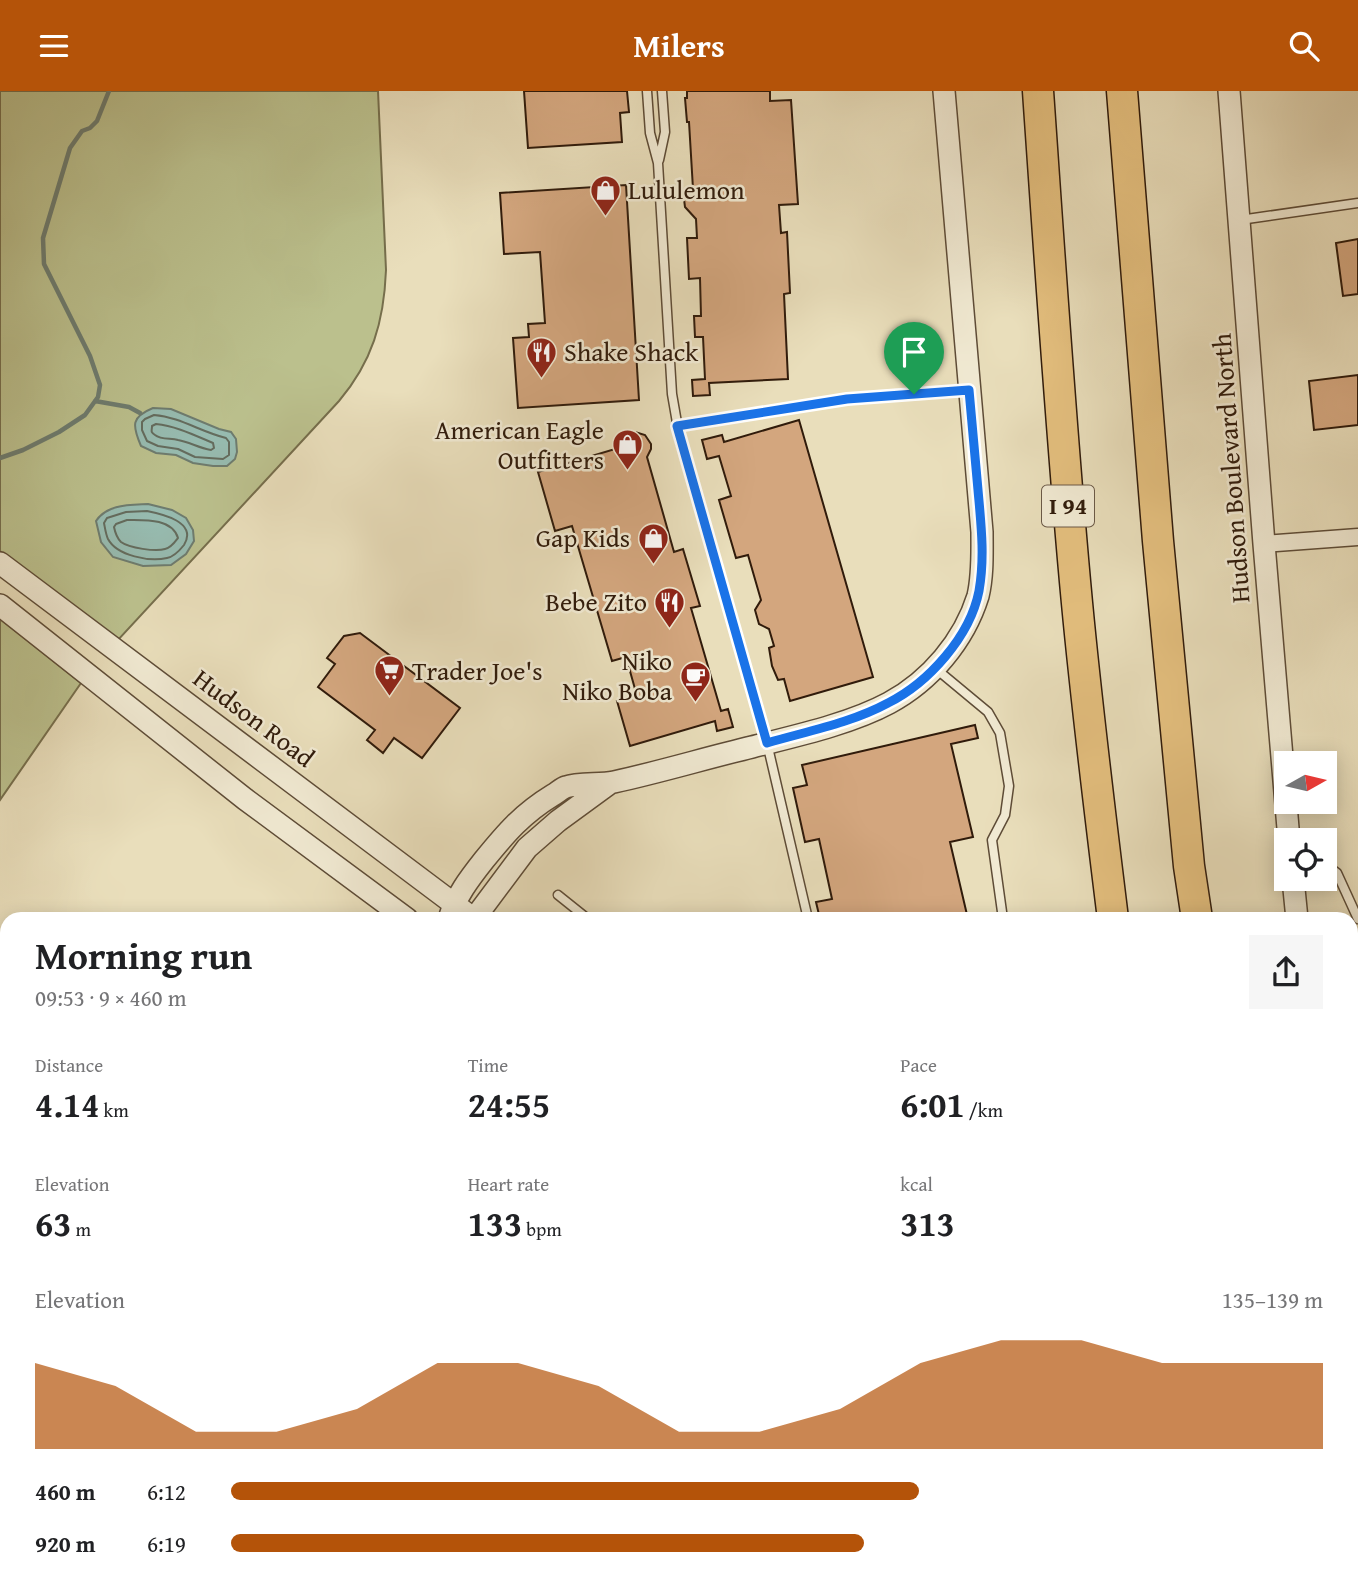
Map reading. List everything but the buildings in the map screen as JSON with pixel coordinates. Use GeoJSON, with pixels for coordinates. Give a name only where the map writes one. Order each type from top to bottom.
{"type":"FeatureCollection","features":[{"type":"Feature","properties":{"kind":"highway","name":"I 94"},"geometry":{"type":"LineString","coordinates":[[1038,91],[1074,577],[1112,912]]}},
{"type":"Feature","properties":{"kind":"highway"},"geometry":{"type":"LineString","coordinates":[[1122,91],[1158,541],[1195,912]]}},
{"type":"Feature","properties":{"kind":"street"},"geometry":{"type":"LineString","coordinates":[[451,911],[468,880],[511,827],[539,803],[567,786],[611,783],[767,743],[870,712],[915,687],[953,647],[970,618],[978,593],[982,532],[944,91]]}},
{"type":"Feature","properties":{"kind":"street","name":"Hudson Boulevard North"},"geometry":{"type":"LineString","coordinates":[[1229,91],[1288,828]]}},
{"type":"Feature","properties":{"kind":"street"},"geometry":{"type":"LineString","coordinates":[[1264,544],[1358,537]]}},
{"type":"Feature","properties":{"kind":"street","name":"Hudson Road"},"geometry":{"type":"LineString","coordinates":[[0,562],[451,911]]}},
{"type":"Feature","properties":{"kind":"street"},"geometry":{"type":"LineString","coordinates":[[0,605],[245,799],[398,912]]}},
{"type":"Feature","properties":{"kind":"street"},"geometry":{"type":"LineString","coordinates":[[479,912],[527,848],[558,821],[611,783]]}},
{"type":"Feature","properties":{"kind":"street"},"geometry":{"type":"LineString","coordinates":[[1294,891],[1296,912]]}},
{"type":"Feature","properties":{"kind":"lane"},"geometry":{"type":"LineString","coordinates":[[647,91],[650,133],[658,163],[671,394],[677,426],[767,743],[806,912]]}},
{"type":"Feature","properties":{"kind":"lane"},"geometry":{"type":"LineString","coordinates":[[658,163],[665,132],[662,91]]}},
{"type":"Feature","properties":{"kind":"lane"},"geometry":{"type":"LineString","coordinates":[[1240,220],[1358,203]]}},
{"type":"Feature","properties":{"kind":"lane"},"geometry":{"type":"LineString","coordinates":[[677,426],[847,399],[969,390]]}},
{"type":"Feature","properties":{"kind":"lane"},"geometry":{"type":"LineString","coordinates":[[935,668],[988,712],[1000,733],[1009,786],[1005,815],[992,840],[1002,912]]}},
{"type":"Feature","properties":{"kind":"lane"},"geometry":{"type":"LineString","coordinates":[[1337,873],[1355,912]]}},
{"type":"Feature","properties":{"kind":"lane"},"geometry":{"type":"LineString","coordinates":[[558,895],[579,912]]}},
{"type":"Feature","properties":{"kind":"green space"},"geometry":{"type":"Polygon","coordinates":[[[0,91],[378,91],[386,270],[379,324],[368,356],[339,401],[118,640],[0,551],[0,91]]]}},
{"type":"Feature","properties":{"kind":"green space"},"geometry":{"type":"Polygon","coordinates":[[[0,619],[81,683],[0,800],[0,619]]]}},
{"type":"Feature","properties":{"kind":"water"},"geometry":{"type":"Polygon","coordinates":[[[153,408],[171,409],[231,432],[236,439],[235,459],[227,466],[213,466],[193,463],[176,455],[156,453],[141,446],[135,423],[137,418],[153,408]]]}},
{"type":"Feature","properties":{"kind":"water"},"geometry":{"type":"Polygon","coordinates":[[[148,504],[172,510],[186,518],[193,530],[194,541],[186,554],[171,565],[143,566],[113,557],[101,542],[96,521],[101,515],[112,508],[148,504]]]}},
{"type":"Feature","properties":{"kind":"waterway"},"geometry":{"type":"LineString","coordinates":[[0,458],[59,432],[85,415],[98,397],[100,385],[90,356],[44,264],[43,238],[70,148],[82,131],[97,121],[109,91]]}},
{"type":"Feature","properties":{"kind":"waterway"},"geometry":{"type":"LineString","coordinates":[[95,401],[129,407],[140,413]]}},
{"type":"Feature","properties":{"kind":"place","name":"Lululemon"},"geometry":{"type":"Point","coordinates":[605,217]}},
{"type":"Feature","properties":{"kind":"place","name":"Shake Shack"},"geometry":{"type":"Point","coordinates":[541,379]}},
{"type":"Feature","properties":{"kind":"place","name":"American Eagle Outfitters"},"geometry":{"type":"Point","coordinates":[627,472]}},
{"type":"Feature","properties":{"kind":"place","name":"Gap Kids"},"geometry":{"type":"Point","coordinates":[653,565]}},
{"type":"Feature","properties":{"kind":"place","name":"Bebe Zito"},"geometry":{"type":"Point","coordinates":[670,629]}},
{"type":"Feature","properties":{"kind":"place","name":"Trader Joe's"},"geometry":{"type":"Point","coordinates":[389,698]}},
{"type":"Feature","properties":{"kind":"place","name":"Niko Niko Boba"},"geometry":{"type":"Point","coordinates":[695,703]}},
{"type":"Feature","properties":{"kind":"route"},"geometry":{"type":"LineString","coordinates":[[969,390],[982,532],[978,593],[970,618],[953,647],[935,668],[915,687],[890,703],[850,719],[767,743],[677,426],[831,401],[914,394],[969,390]]}}]}
